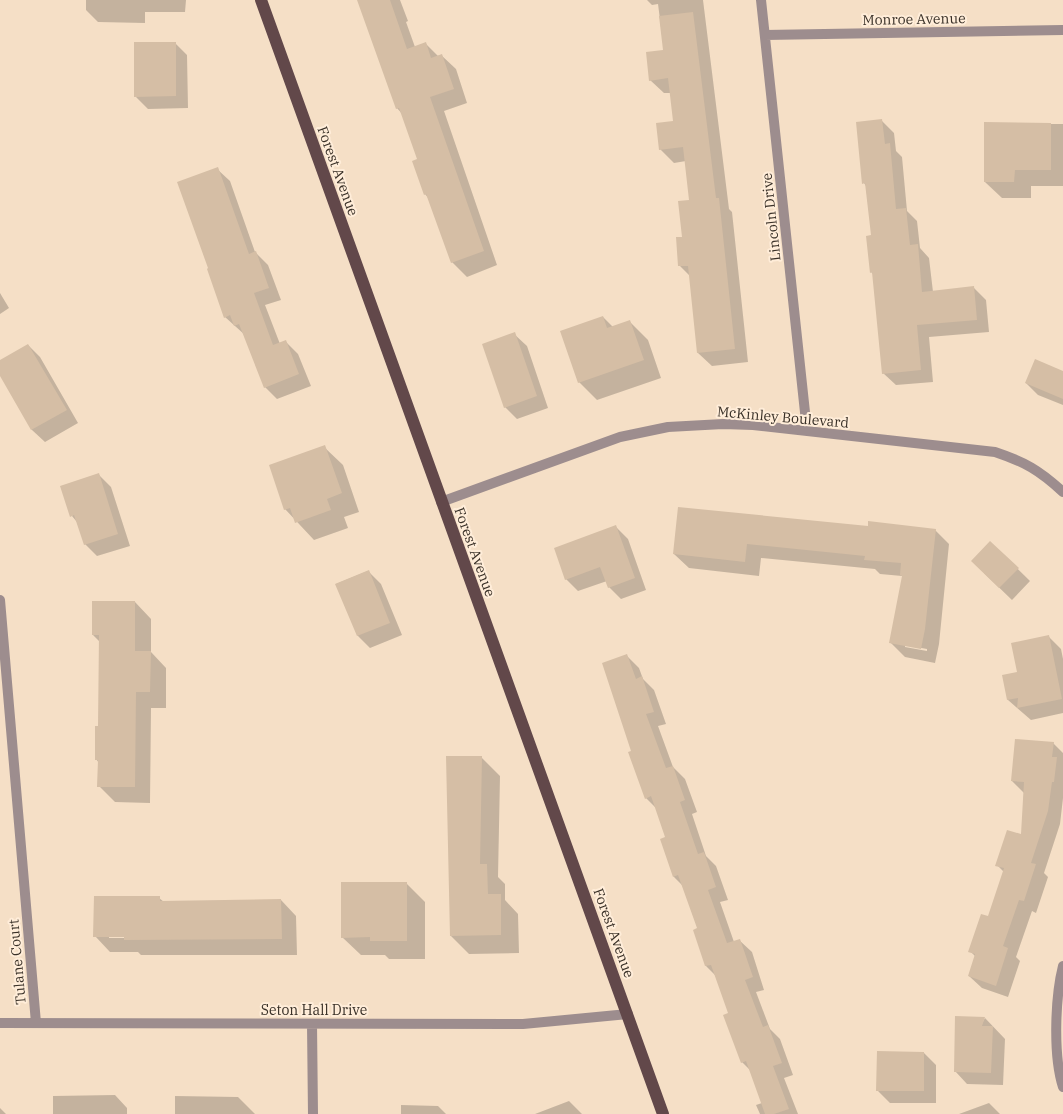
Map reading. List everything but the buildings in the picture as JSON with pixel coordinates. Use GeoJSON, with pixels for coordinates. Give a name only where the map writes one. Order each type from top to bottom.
{"type":"FeatureCollection","features":[{"type":"Feature","properties":{"kind":"main road","name":"Forest Avenue"},"geometry":{"type":"LineString","coordinates":[[261,0],[663,1114]]}},
{"type":"Feature","properties":{"kind":"street","name":"Lincoln Drive"},"geometry":{"type":"LineString","coordinates":[[761,0],[808,431]]}},
{"type":"Feature","properties":{"kind":"street","name":"Monroe Avenue"},"geometry":{"type":"LineString","coordinates":[[765,35],[1063,30]]}},
{"type":"Feature","properties":{"kind":"street","name":"McKinley Boulevard"},"geometry":{"type":"LineString","coordinates":[[441,502],[620,437],[668,427],[723,424],[808,431],[994,452],[1021,460],[1046,476],[1063,492]]}},
{"type":"Feature","properties":{"kind":"street","name":"Tulane Court"},"geometry":{"type":"LineString","coordinates":[[0,600],[36,1022]]}},
{"type":"Feature","properties":{"kind":"street"},"geometry":{"type":"LineString","coordinates":[[1063,966],[1057,1013],[1058,1060],[1063,1087]]}},
{"type":"Feature","properties":{"kind":"street","name":"Seton Hall Drive"},"geometry":{"type":"LineString","coordinates":[[0,1023],[523,1024],[628,1014]]}},
{"type":"Feature","properties":{"kind":"street"},"geometry":{"type":"LineString","coordinates":[[312,1024],[313,1114]]}}]}
